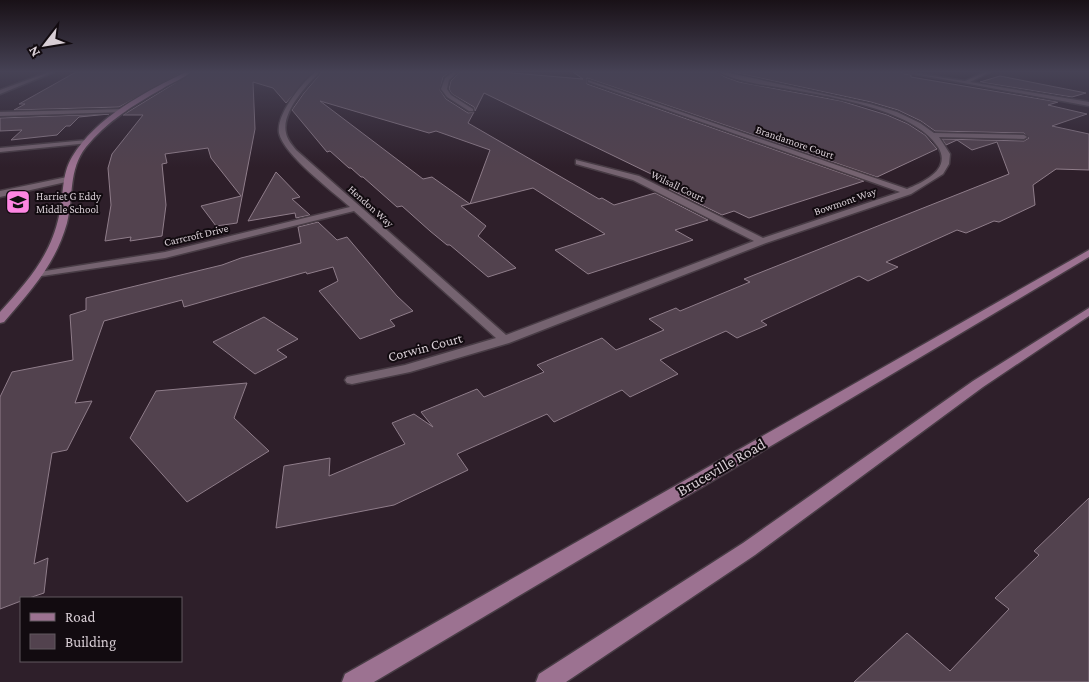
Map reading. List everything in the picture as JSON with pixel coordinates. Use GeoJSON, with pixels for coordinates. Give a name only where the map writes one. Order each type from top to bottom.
{"type":"FeatureCollection","features":[{"type":"Feature","properties":{"kind":"main road"},"geometry":{"type":"LineString","coordinates":[[0,319],[39,275],[62,224],[66,206],[67,178],[75,158],[87,142],[107,122],[135,104]]}},
{"type":"Feature","properties":{"kind":"main road","name":"Bruceville Road"},"geometry":{"type":"LineString","coordinates":[[353,682],[1089,253]]}},
{"type":"Feature","properties":{"kind":"main road"},"geometry":{"type":"LineString","coordinates":[[547,682],[750,549],[978,384],[1089,311]]}},
{"type":"Feature","properties":{"kind":"street","name":"Hendon Way"},"geometry":{"type":"LineString","coordinates":[[292,104],[285,115],[282,130],[285,141],[293,152],[505,340]]}},
{"type":"Feature","properties":{"kind":"street"},"geometry":{"type":"LineString","coordinates":[[461,104],[471,110]]}},
{"type":"Feature","properties":{"kind":"street","name":"Brandamore Court"},"geometry":{"type":"LineString","coordinates":[[655,104],[908,192]]}},
{"type":"Feature","properties":{"kind":"street","name":"Bowmont Way"},"geometry":{"type":"LineString","coordinates":[[505,340],[762,241],[908,192],[935,178],[946,161],[947,156],[941,144],[932,135],[907,120],[864,104]]}},
{"type":"Feature","properties":{"kind":"street"},"geometry":{"type":"LineString","coordinates":[[0,114],[125,110]]}},
{"type":"Feature","properties":{"kind":"street"},"geometry":{"type":"LineString","coordinates":[[932,135],[1024,137]]}},
{"type":"Feature","properties":{"kind":"street"},"geometry":{"type":"LineString","coordinates":[[3,152],[87,142]]}},
{"type":"Feature","properties":{"kind":"street","name":"Wilsall Court"},"geometry":{"type":"LineString","coordinates":[[579,162],[636,178],[762,241]]}},
{"type":"Feature","properties":{"kind":"street"},"geometry":{"type":"LineString","coordinates":[[0,194],[67,178]]}},
{"type":"Feature","properties":{"kind":"street","name":"Carrcroft Drive"},"geometry":{"type":"LineString","coordinates":[[39,275],[165,255],[356,208]]}},
{"type":"Feature","properties":{"kind":"street","name":"Corwin Court"},"geometry":{"type":"LineString","coordinates":[[352,380],[431,364],[505,340]]}},
{"type":"Feature","properties":{"kind":"building"},"geometry":{"type":"Polygon","coordinates":[[[19,104],[125,104],[119,107],[14,110],[25,104],[19,104]]]}},
{"type":"Feature","properties":{"kind":"building"},"geometry":{"type":"Polygon","coordinates":[[[141,104],[254,104],[255,129],[237,223],[216,226],[201,206],[241,196],[211,158],[208,148],[165,154],[167,163],[162,164],[166,205],[162,236],[130,241],[131,237],[105,241],[111,205],[108,168],[112,154],[143,115],[123,115],[141,104]]]}},
{"type":"Feature","properties":{"kind":"building"},"geometry":{"type":"Polygon","coordinates":[[[296,104],[324,104],[423,179],[432,177],[470,204],[461,206],[486,226],[478,236],[516,268],[488,277],[402,206],[397,207],[330,151],[327,152],[292,110],[296,104]]]}},
{"type":"Feature","properties":{"kind":"building"},"geometry":{"type":"Polygon","coordinates":[[[330,104],[454,104],[468,113],[474,112],[468,123],[599,199],[602,198],[614,205],[655,193],[708,220],[675,230],[693,240],[588,274],[555,250],[605,234],[533,188],[470,204],[490,150],[436,131],[429,133],[330,104]]]}},
{"type":"Feature","properties":{"kind":"building"},"geometry":{"type":"Polygon","coordinates":[[[469,104],[479,104],[475,111],[474,107],[469,104]]]}},
{"type":"Feature","properties":{"kind":"building"},"geometry":{"type":"Polygon","coordinates":[[[506,104],[644,104],[864,181],[749,218],[734,211],[722,215],[669,189],[678,187],[506,104]]]}},
{"type":"Feature","properties":{"kind":"building"},"geometry":{"type":"Polygon","coordinates":[[[663,104],[850,104],[887,115],[908,124],[925,135],[937,149],[877,177],[663,104]]]}},
{"type":"Feature","properties":{"kind":"building"},"geometry":{"type":"Polygon","coordinates":[[[877,104],[1052,104],[1048,105],[1087,114],[1052,126],[1089,134],[1089,170],[1056,169],[1033,185],[1035,205],[999,222],[994,221],[966,233],[957,230],[886,262],[898,267],[868,281],[859,276],[761,321],[767,325],[737,338],[726,331],[660,360],[678,374],[630,397],[622,390],[554,422],[547,414],[457,454],[468,470],[394,505],[276,528],[284,466],[330,458],[329,476],[405,444],[392,423],[414,414],[433,427],[421,412],[477,389],[484,397],[544,372],[537,365],[602,338],[616,350],[664,330],[649,319],[676,308],[680,311],[750,282],[744,279],[1009,174],[997,142],[972,150],[957,140],[946,145],[942,139],[1024,141],[1029,138],[1024,133],[935,131],[921,121],[898,110],[877,104]]]}},
{"type":"Feature","properties":{"kind":"building"},"geometry":{"type":"Polygon","coordinates":[[[109,114],[79,117],[57,135],[11,140],[22,130],[0,131],[0,118],[109,114]]]}},
{"type":"Feature","properties":{"kind":"building"},"geometry":{"type":"Polygon","coordinates":[[[276,172],[300,197],[292,199],[310,215],[296,218],[295,213],[248,221],[276,172]]]}},
{"type":"Feature","properties":{"kind":"building"},"geometry":{"type":"Polygon","coordinates":[[[318,222],[337,240],[347,237],[397,296],[413,311],[390,320],[395,326],[360,339],[319,291],[338,281],[333,267],[307,274],[306,272],[184,307],[182,300],[104,321],[75,403],[92,401],[67,450],[52,453],[34,564],[48,558],[44,593],[32,597],[20,597],[20,601],[0,609],[0,397],[12,372],[73,360],[70,315],[86,310],[86,298],[222,265],[241,258],[301,243],[298,227],[318,222]]]}},
{"type":"Feature","properties":{"kind":"building"},"geometry":{"type":"Polygon","coordinates":[[[264,317],[298,339],[277,350],[287,357],[255,374],[213,342],[264,317]]]}},
{"type":"Feature","properties":{"kind":"building"},"geometry":{"type":"Polygon","coordinates":[[[247,383],[234,418],[269,451],[187,502],[130,438],[156,391],[247,383]]]}},
{"type":"Feature","properties":{"kind":"building"},"geometry":{"type":"Polygon","coordinates":[[[1089,498],[1089,682],[854,682],[907,633],[950,671],[1009,609],[995,598],[1039,555],[1034,551],[1089,498]]]}},
{"type":"Feature","properties":{"kind":"place","name":"Harriet G Eddy Middle School"},"geometry":{"type":"Point","coordinates":[18,202]}}]}
